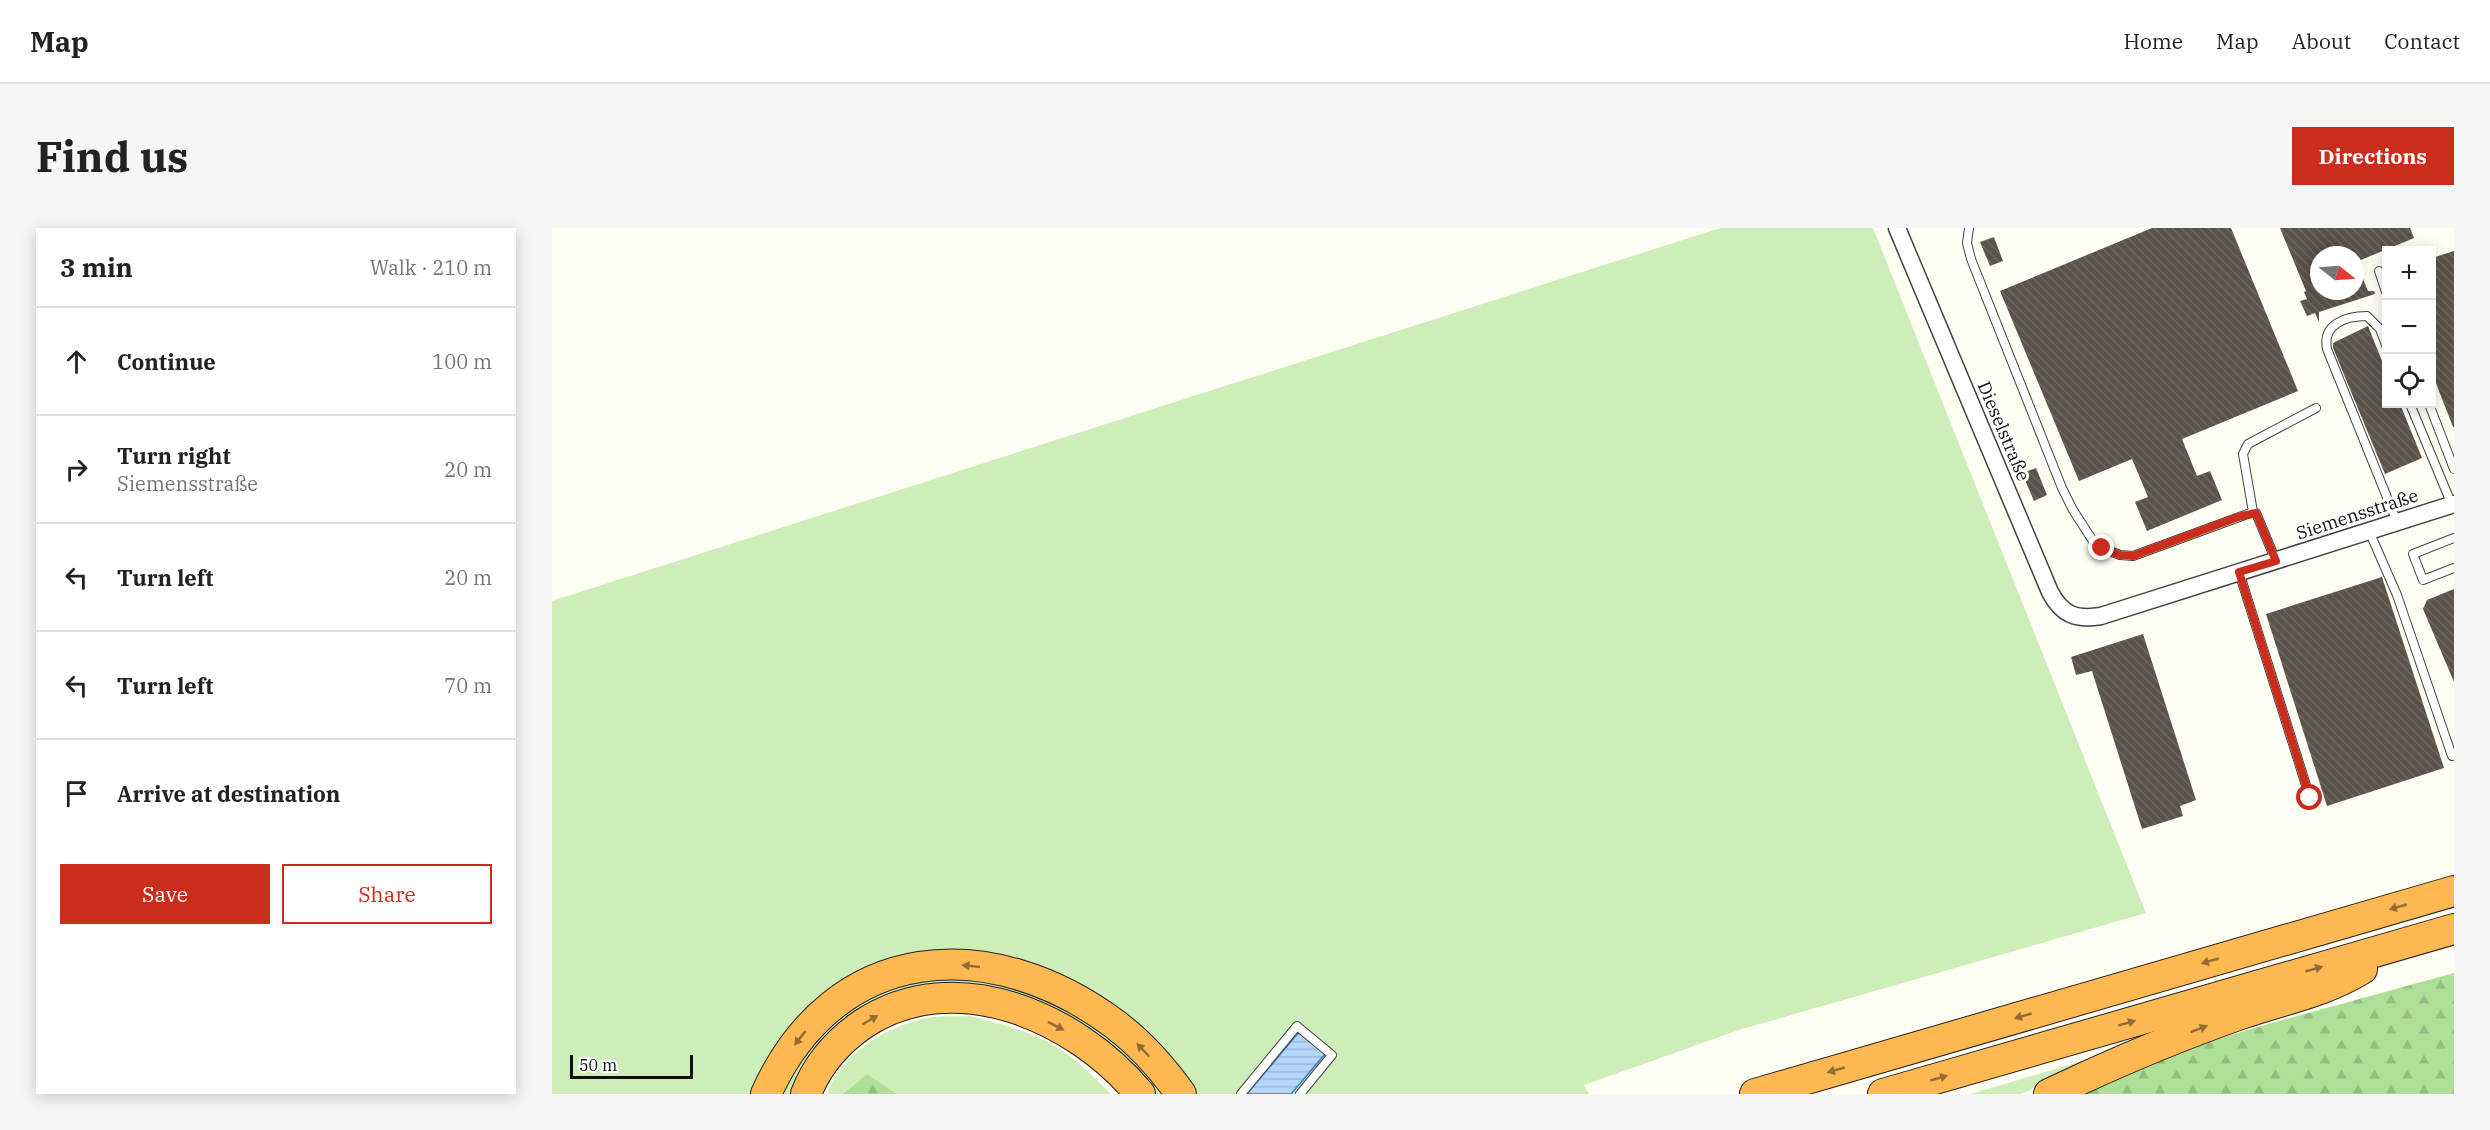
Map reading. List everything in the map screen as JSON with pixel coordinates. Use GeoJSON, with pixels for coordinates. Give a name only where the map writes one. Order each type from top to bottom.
{"type":"FeatureCollection","features":[{"type":"Feature","properties":{"kind":"highway"},"geometry":{"type":"LineString","coordinates":[[1755,1094],[2454,891]]}},
{"type":"Feature","properties":{"kind":"highway"},"geometry":{"type":"LineString","coordinates":[[1883,1094],[2454,929]]}},
{"type":"Feature","properties":{"kind":"highway"},"geometry":{"type":"LineString","coordinates":[[2049,1094],[2111,1064],[2169,1041],[2240,1014],[2329,986],[2357,972],[2393,946]]}},
{"type":"Feature","properties":{"kind":"highway"},"geometry":{"type":"LineString","coordinates":[[766,1094],[786,1056],[801,1035],[821,1014],[841,998],[864,984],[890,973],[945,964],[997,969],[1024,977],[1070,996],[1131,1038],[1181,1094]]}},
{"type":"Feature","properties":{"kind":"highway"},"geometry":{"type":"LineString","coordinates":[[806,1094],[817,1071],[833,1049],[865,1023],[897,1007],[923,1000],[951,998],[973,999],[1019,1010],[1063,1029],[1108,1060],[1140,1094]]}},
{"type":"Feature","properties":{"kind":"street","name":"Dieselstraße"},"geometry":{"type":"LineString","coordinates":[[1897,228],[2056,603],[2064,612],[2074,617],[2087,619],[2101,616]]}},
{"type":"Feature","properties":{"kind":"street","name":"Siemensstraße"},"geometry":{"type":"LineString","coordinates":[[2101,616],[2453,505]]}},
{"type":"Feature","properties":{"kind":"lane"},"geometry":{"type":"LineString","coordinates":[[1969,228],[1966,243],[1971,259],[2057,477],[2073,510],[2093,541],[2102,548],[2120,555],[2133,556],[2253,512]]}},
{"type":"Feature","properties":{"kind":"lane"},"geometry":{"type":"LineString","coordinates":[[2379,271],[2382,280]]}},
{"type":"Feature","properties":{"kind":"lane"},"geometry":{"type":"LineString","coordinates":[[2382,334],[2380,329],[2367,316],[2357,316],[2332,326],[2327,331],[2325,339],[2327,349],[2397,522]]}},
{"type":"Feature","properties":{"kind":"lane"},"geometry":{"type":"LineString","coordinates":[[2276,561],[2262,525],[2256,513],[2253,512],[2243,454],[2248,444],[2316,408]]}},
{"type":"Feature","properties":{"kind":"lane"},"geometry":{"type":"LineString","coordinates":[[2412,408],[2453,505]]}},
{"type":"Feature","properties":{"kind":"lane"},"geometry":{"type":"LineString","coordinates":[[2431,408],[2454,469]]}},
{"type":"Feature","properties":{"kind":"lane"},"geometry":{"type":"LineString","coordinates":[[2369,531],[2397,595],[2452,756]]}},
{"type":"Feature","properties":{"kind":"lane"},"geometry":{"type":"LineString","coordinates":[[2454,538],[2413,554],[2423,580],[2454,568]]}},
{"type":"Feature","properties":{"kind":"lane"},"geometry":{"type":"LineString","coordinates":[[2239,572],[2310,798]]}},
{"type":"Feature","properties":{"kind":"lane"},"geometry":{"type":"LineString","coordinates":[[1241,1094],[1297,1026],[1332,1055],[1300,1094]]}},
{"type":"Feature","properties":{"kind":"green space"},"geometry":{"type":"Polygon","coordinates":[[[1720,228],[1873,228],[2146,913],[1739,1030],[1584,1085],[1589,1094],[1291,1094],[1324,1054],[1299,1033],[1247,1094],[1198,1094],[1153,1040],[943,951],[886,960],[840,983],[798,1018],[766,1061],[750,1094],[552,1094],[552,601],[1720,228]]]}},
{"type":"Feature","properties":{"kind":"green space"},"geometry":{"type":"Polygon","coordinates":[[[947,973],[1021,984],[1123,1040],[1164,1094],[1155,1094],[1128,1058],[1096,1031],[1060,1011],[1021,996],[916,988],[792,1094],[775,1094],[818,1030],[877,988],[947,973]]]}},
{"type":"Feature","properties":{"kind":"green space"},"geometry":{"type":"Polygon","coordinates":[[[2454,973],[2454,1094],[2081,1094],[2191,1047],[2454,973]]]}},
{"type":"Feature","properties":{"kind":"green space"},"geometry":{"type":"Polygon","coordinates":[[[970,1016],[1001,1024],[1050,1043],[1090,1073],[1111,1094],[897,1094],[867,1074],[843,1094],[827,1094],[842,1067],[853,1055],[879,1036],[923,1019],[970,1016]]]}},
{"type":"Feature","properties":{"kind":"green space"},"geometry":{"type":"Polygon","coordinates":[[[2106,1054],[2021,1094],[1971,1094],[2106,1054]]]}},
{"type":"Feature","properties":{"kind":"green space"},"geometry":{"type":"Polygon","coordinates":[[[867,1074],[897,1094],[843,1094],[867,1074]]]}},
{"type":"Feature","properties":{"kind":"water"},"geometry":{"type":"Polygon","coordinates":[[[1299,1032],[1325,1054],[1291,1094],[1247,1094],[1299,1032]]]}},
{"type":"Feature","properties":{"kind":"building"},"geometry":{"type":"Polygon","coordinates":[[[2152,228],[2231,228],[2298,391],[2182,439],[2197,476],[2210,471],[2222,500],[2147,531],[2135,502],[2148,497],[2132,459],[2079,481],[2000,291],[2152,228]]]}},
{"type":"Feature","properties":{"kind":"building"},"geometry":{"type":"Polygon","coordinates":[[[2280,228],[2410,228],[2414,238],[2395,246],[2382,246],[2382,251],[2364,259],[2364,246],[2310,246],[2310,300],[2356,300],[2319,312],[2319,322],[2315,313],[2307,316],[2300,301],[2307,299],[2304,292],[2306,291],[2280,228]]]}},
{"type":"Feature","properties":{"kind":"building"},"geometry":{"type":"Polygon","coordinates":[[[1994,237],[2003,261],[1990,266],[1980,242],[1994,237]]]}},
{"type":"Feature","properties":{"kind":"building"},"geometry":{"type":"Polygon","coordinates":[[[2454,251],[2454,427],[2436,383],[2436,257],[2454,251]]]}},
{"type":"Feature","properties":{"kind":"building"},"geometry":{"type":"Polygon","coordinates":[[[2364,281],[2368,291],[2374,291],[2375,294],[2364,298],[2364,281]]]}},
{"type":"Feature","properties":{"kind":"building"},"geometry":{"type":"Polygon","coordinates":[[[2368,326],[2382,361],[2382,408],[2402,408],[2422,458],[2385,474],[2333,348],[2333,343],[2368,326]]]}},
{"type":"Feature","properties":{"kind":"building"},"geometry":{"type":"Polygon","coordinates":[[[2036,468],[2047,495],[2034,501],[2022,473],[2036,468]]]}},
{"type":"Feature","properties":{"kind":"building"},"geometry":{"type":"Polygon","coordinates":[[[2382,577],[2444,768],[2327,806],[2266,614],[2382,577]]]}},
{"type":"Feature","properties":{"kind":"building"},"geometry":{"type":"Polygon","coordinates":[[[2454,589],[2454,682],[2423,609],[2427,600],[2454,589]]]}},
{"type":"Feature","properties":{"kind":"building"},"geometry":{"type":"Polygon","coordinates":[[[2143,634],[2196,800],[2180,806],[2183,816],[2142,829],[2092,671],[2076,675],[2071,657],[2143,634]]]}},
{"type":"Feature","properties":{"kind":"route"},"geometry":{"type":"LineString","coordinates":[[2102,548],[2120,555],[2133,556],[2238,517],[2256,513],[2276,561],[2239,572],[2310,798]]}}]}
